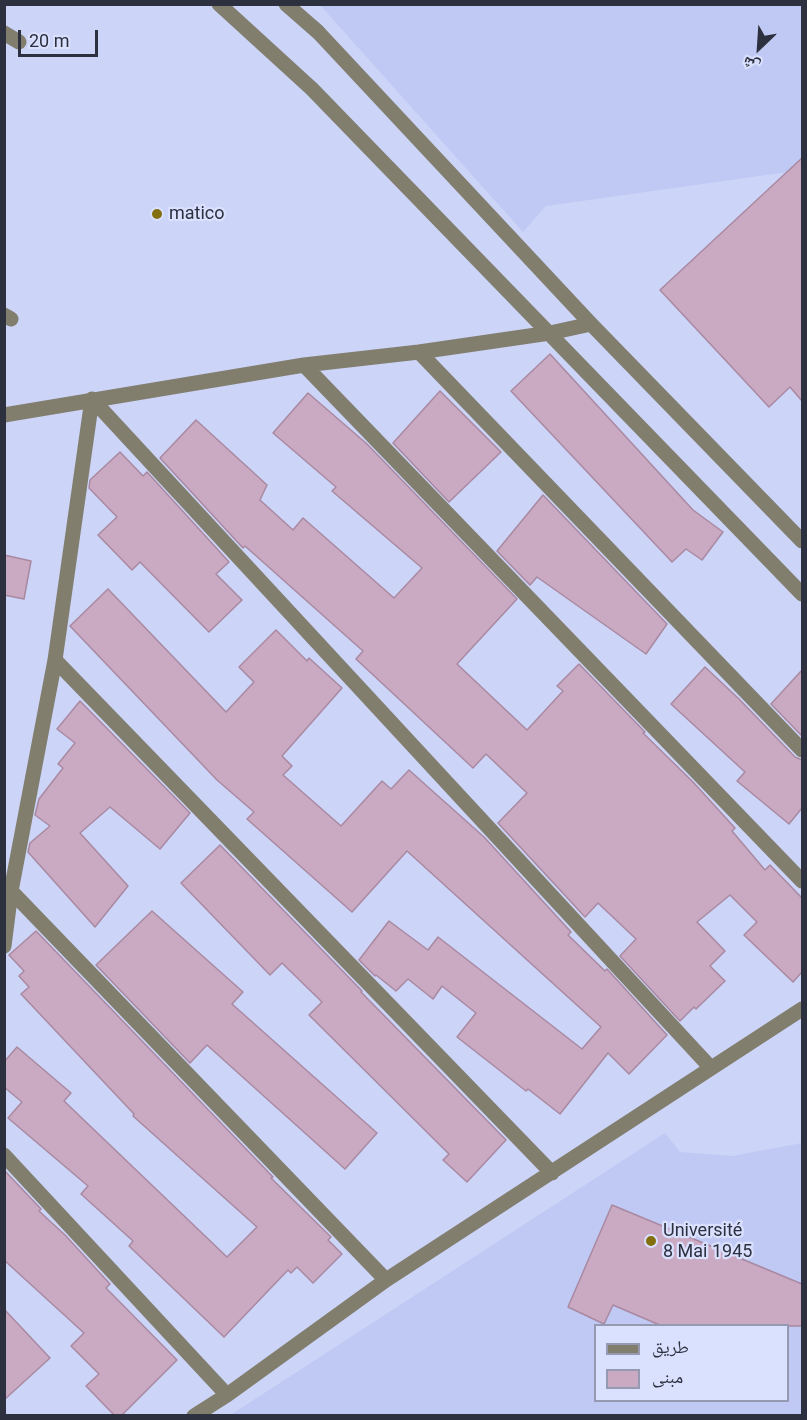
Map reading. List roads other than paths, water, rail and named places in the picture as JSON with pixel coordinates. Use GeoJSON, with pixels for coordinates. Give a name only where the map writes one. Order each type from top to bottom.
{"type":"FeatureCollection","features":[{"type":"Feature","properties":{"kind":"street"},"geometry":{"type":"LineString","coordinates":[[219,4],[312,89],[802,594]]}},
{"type":"Feature","properties":{"kind":"street"},"geometry":{"type":"LineString","coordinates":[[286,4],[318,32],[591,324],[802,541]]}},
{"type":"Feature","properties":{"kind":"street"},"geometry":{"type":"LineString","coordinates":[[4,33],[19,42]]}},
{"type":"Feature","properties":{"kind":"street"},"geometry":{"type":"LineString","coordinates":[[4,415],[303,365],[419,352],[550,333],[591,324]]}},
{"type":"Feature","properties":{"kind":"street"},"geometry":{"type":"LineString","coordinates":[[419,352],[802,750]]}},
{"type":"Feature","properties":{"kind":"street"},"geometry":{"type":"LineString","coordinates":[[303,365],[802,881]]}},
{"type":"Feature","properties":{"kind":"street"},"geometry":{"type":"LineString","coordinates":[[4,946],[11,891],[55,660],[92,399]]}},
{"type":"Feature","properties":{"kind":"street"},"geometry":{"type":"LineString","coordinates":[[92,399],[711,1068]]}},
{"type":"Feature","properties":{"kind":"street"},"geometry":{"type":"LineString","coordinates":[[55,660],[552,1173]]}},
{"type":"Feature","properties":{"kind":"street"},"geometry":{"type":"LineString","coordinates":[[11,891],[386,1280]]}},
{"type":"Feature","properties":{"kind":"street"},"geometry":{"type":"LineString","coordinates":[[194,1416],[227,1395],[386,1280],[802,1009]]}},
{"type":"Feature","properties":{"kind":"street"},"geometry":{"type":"LineString","coordinates":[[4,1155],[227,1395]]}},
{"type":"Feature","properties":{"kind":"place","name":"matico"},"geometry":{"type":"Point","coordinates":[157,214]}},
{"type":"Feature","properties":{"kind":"place","name":"Université 8 Mai 1945"},"geometry":{"type":"Point","coordinates":[651,1241]}}]}
